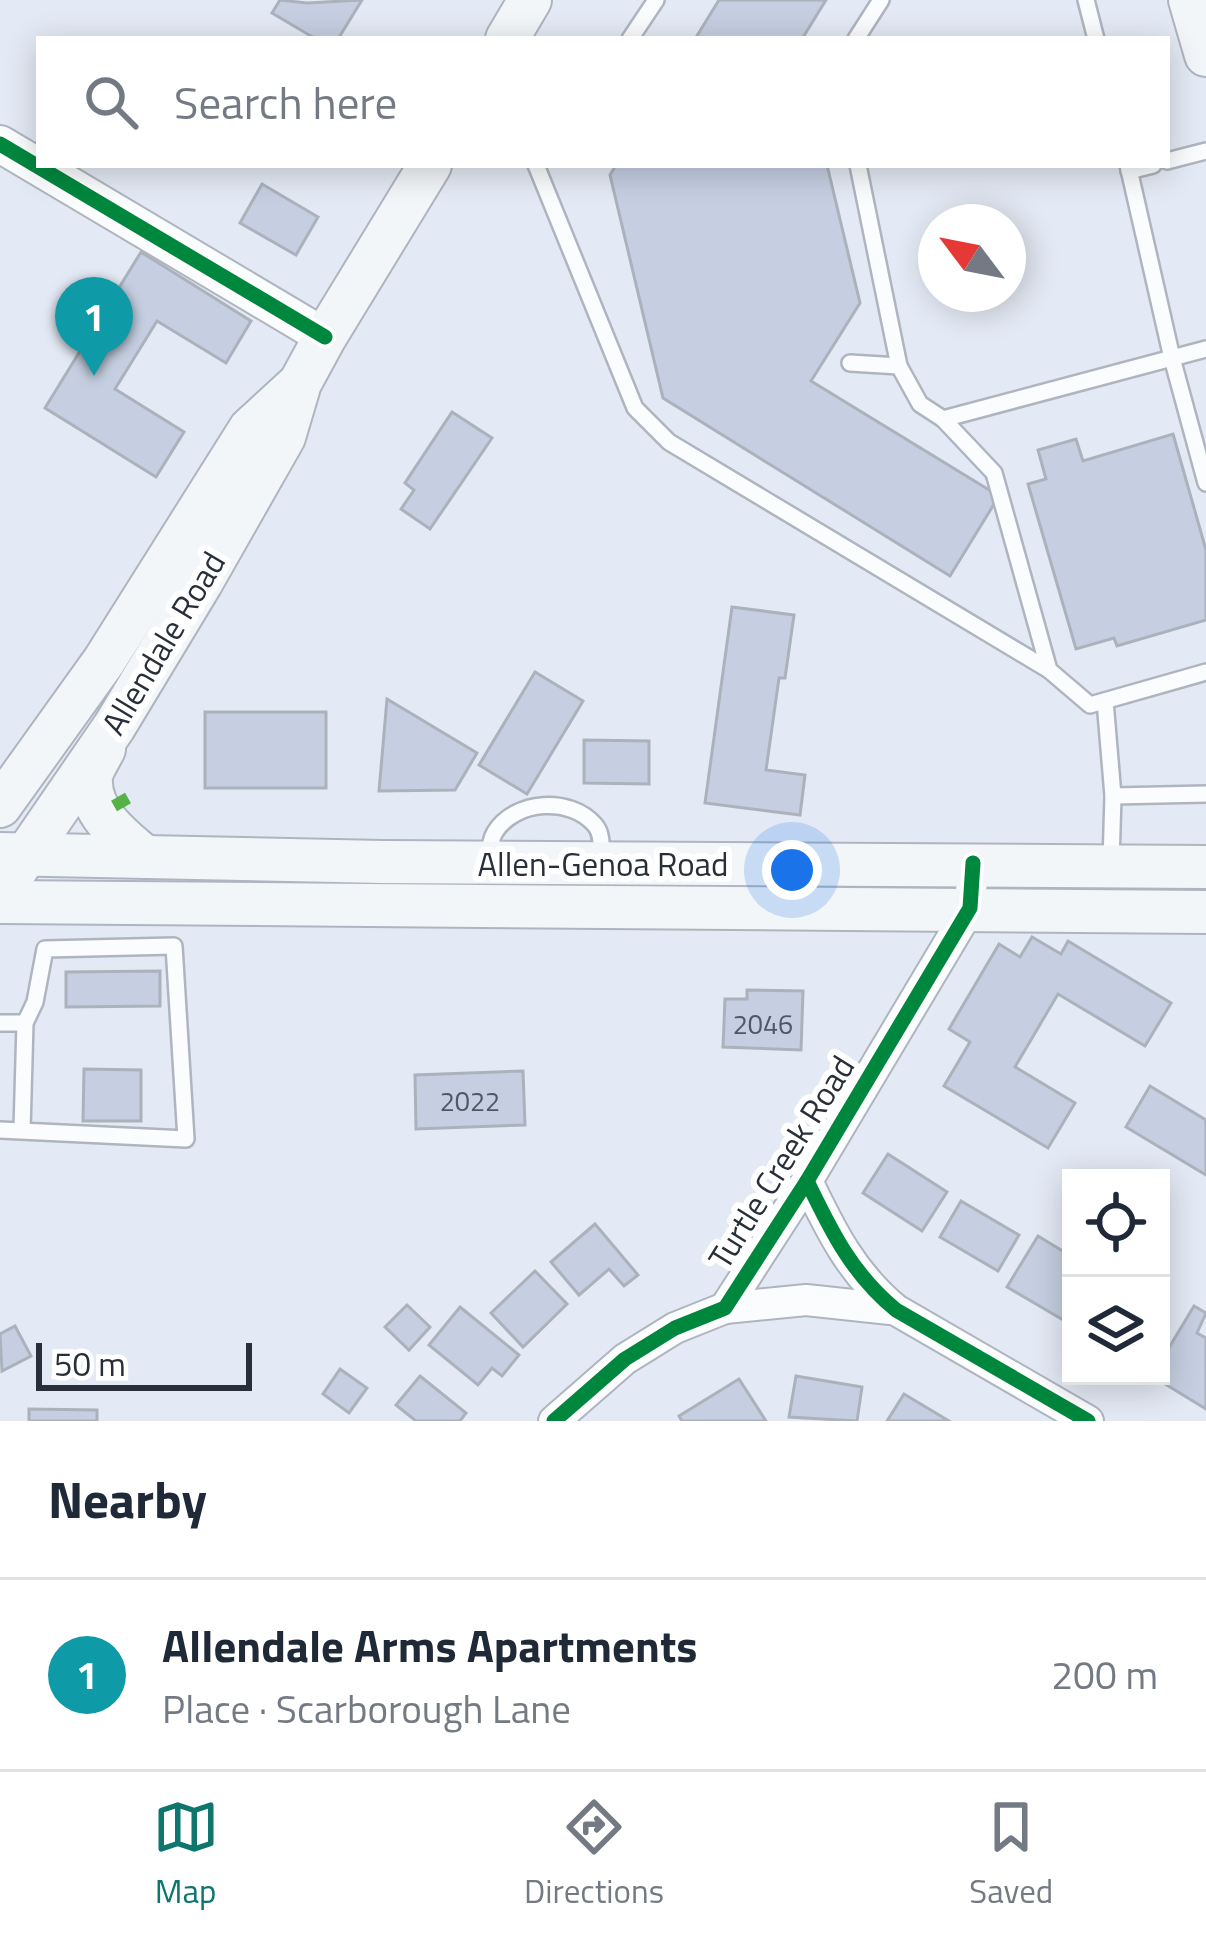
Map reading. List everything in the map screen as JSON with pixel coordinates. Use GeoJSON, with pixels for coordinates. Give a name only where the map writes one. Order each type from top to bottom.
{"type":"FeatureCollection","features":[{"type":"Feature","properties":{"kind":"main road"},"geometry":{"type":"LineString","coordinates":[[509,36],[530,0]]}},
{"type":"Feature","properties":{"kind":"main road"},"geometry":{"type":"LineString","coordinates":[[1190,0],[1206,55]]}},
{"type":"Feature","properties":{"kind":"main road","name":"Allendale Road"},"geometry":{"type":"LineString","coordinates":[[0,890],[14,854],[114,727],[284,437],[300,383],[325,337],[428,168]]}},
{"type":"Feature","properties":{"kind":"main road","name":"Allendale Road"},"geometry":{"type":"LineString","coordinates":[[0,806],[104,661],[250,429],[300,383]]}},
{"type":"Feature","properties":{"kind":"main road"},"geometry":{"type":"LineString","coordinates":[[114,727],[91,777],[104,819],[145,857]]}},
{"type":"Feature","properties":{"kind":"main road","name":"Allen-Genoa Road"},"geometry":{"type":"LineString","coordinates":[[14,854],[145,857],[970,908],[1206,912]]}},
{"type":"Feature","properties":{"kind":"main road","name":"Allen-Genoa Road"},"geometry":{"type":"LineString","coordinates":[[0,902],[492,877],[601,864],[973,862],[1206,867]]}},
{"type":"Feature","properties":{"kind":"street"},"geometry":{"type":"LineString","coordinates":[[0,144],[36,165]]}},
{"type":"Feature","properties":{"kind":"street"},"geometry":{"type":"LineString","coordinates":[[40,168],[325,337]]}},
{"type":"Feature","properties":{"kind":"street","name":"Turtle Creek Road"},"geometry":{"type":"LineString","coordinates":[[554,1421],[625,1359],[676,1328],[725,1308],[970,908],[973,862]]}},
{"type":"Feature","properties":{"kind":"street"},"geometry":{"type":"LineString","coordinates":[[807,1180],[843,1255],[872,1290],[896,1310],[1088,1421]]}},
{"type":"Feature","properties":{"kind":"street"},"geometry":{"type":"LineString","coordinates":[[725,1308],[806,1300],[896,1310]]}},
{"type":"Feature","properties":{"kind":"lane"},"geometry":{"type":"LineString","coordinates":[[632,36],[656,0]]}},
{"type":"Feature","properties":{"kind":"lane"},"geometry":{"type":"LineString","coordinates":[[858,36],[881,0]]}},
{"type":"Feature","properties":{"kind":"lane"},"geometry":{"type":"LineString","coordinates":[[1088,0],[1095,36]]}},
{"type":"Feature","properties":{"kind":"lane"},"geometry":{"type":"LineString","coordinates":[[1170,160],[1206,152]]}},
{"type":"Feature","properties":{"kind":"lane"},"geometry":{"type":"LineString","coordinates":[[859,168],[899,366],[920,404],[943,419],[994,473],[1049,670]]}},
{"type":"Feature","properties":{"kind":"lane"},"geometry":{"type":"LineString","coordinates":[[1128,168],[1206,483]]}},
{"type":"Feature","properties":{"kind":"lane"},"geometry":{"type":"LineString","coordinates":[[540,169],[635,408],[669,442],[1049,670],[1090,705],[1206,672]]}},
{"type":"Feature","properties":{"kind":"lane"},"geometry":{"type":"LineString","coordinates":[[943,419],[1206,349]]}},
{"type":"Feature","properties":{"kind":"lane"},"geometry":{"type":"LineString","coordinates":[[850,363],[899,366]]}},
{"type":"Feature","properties":{"kind":"lane"},"geometry":{"type":"LineString","coordinates":[[1105,700],[1111,865]]}},
{"type":"Feature","properties":{"kind":"lane"},"geometry":{"type":"LineString","coordinates":[[1112,796],[1206,794]]}},
{"type":"Feature","properties":{"kind":"lane"},"geometry":{"type":"LineString","coordinates":[[492,877],[491,836],[501,824],[526,808],[553,804],[595,824],[601,836],[601,864]]}},
{"type":"Feature","properties":{"kind":"lane"},"geometry":{"type":"LineString","coordinates":[[0,1130],[186,1139],[174,946],[45,949],[26,1023],[22,1130]]}},
{"type":"Feature","properties":{"kind":"lane"},"geometry":{"type":"LineString","coordinates":[[0,1023],[26,1023]]}},
{"type":"Feature","properties":{"kind":"building"},"geometry":{"type":"Polygon","coordinates":[[[280,0],[362,0],[340,36],[311,36],[272,13],[280,0]]]}},
{"type":"Feature","properties":{"kind":"building"},"geometry":{"type":"Polygon","coordinates":[[[719,0],[826,0],[804,36],[697,36],[719,0]]]}},
{"type":"Feature","properties":{"kind":"building"},"geometry":{"type":"Polygon","coordinates":[[[614,168],[828,168],[860,303],[811,381],[999,496],[950,576],[663,398],[610,175],[614,168]]]}},
{"type":"Feature","properties":{"kind":"building"},"geometry":{"type":"Polygon","coordinates":[[[262,184],[318,217],[296,255],[240,223],[262,184]]]}},
{"type":"Feature","properties":{"kind":"building"},"geometry":{"type":"Polygon","coordinates":[[[141,252],[251,321],[226,363],[157,321],[115,389],[184,432],[156,477],[45,408],[141,252]]]}},
{"type":"Feature","properties":{"kind":"building"},"geometry":{"type":"Polygon","coordinates":[[[452,412],[492,438],[430,529],[401,509],[414,490],[405,483],[452,412]]]}},
{"type":"Feature","properties":{"kind":"building"},"geometry":{"type":"Polygon","coordinates":[[[1173,434],[1206,550],[1206,620],[1117,646],[1114,638],[1076,649],[1028,484],[1046,479],[1038,450],[1076,439],[1083,461],[1173,434]]]}},
{"type":"Feature","properties":{"kind":"building"},"geometry":{"type":"Polygon","coordinates":[[[732,607],[794,615],[766,770],[805,775],[800,815],[705,803],[732,607]]]}},
{"type":"Feature","properties":{"kind":"building"},"geometry":{"type":"Polygon","coordinates":[[[535,672],[583,701],[527,794],[479,765],[535,672]]]}},
{"type":"Feature","properties":{"kind":"building"},"geometry":{"type":"Polygon","coordinates":[[[387,699],[477,753],[455,790],[379,791],[387,699]]]}},
{"type":"Feature","properties":{"kind":"building"},"geometry":{"type":"Polygon","coordinates":[[[205,712],[326,712],[326,788],[205,788],[205,712]]]}},
{"type":"Feature","properties":{"kind":"building"},"geometry":{"type":"Polygon","coordinates":[[[584,740],[649,741],[649,784],[584,783],[584,740]]]}},
{"type":"Feature","properties":{"kind":"building"},"geometry":{"type":"Polygon","coordinates":[[[1032,937],[1061,954],[1068,941],[1171,1003],[1145,1046],[1058,994],[1015,1067],[1075,1103],[1048,1148],[944,1086],[970,1042],[949,1029],[999,944],[1020,957],[1032,937]]]}},
{"type":"Feature","properties":{"kind":"building"},"geometry":{"type":"Polygon","coordinates":[[[160,971],[160,1006],[66,1007],[66,972],[160,971]]]}},
{"type":"Feature","properties":{"kind":"building"},"geometry":{"type":"Polygon","coordinates":[[[747,990],[803,991],[801,1050],[723,1047],[725,999],[747,999],[747,990]]]}},
{"type":"Feature","properties":{"kind":"building"},"geometry":{"type":"Polygon","coordinates":[[[84,1069],[141,1070],[141,1121],[83,1121],[84,1069]]]}},
{"type":"Feature","properties":{"kind":"building"},"geometry":{"type":"Polygon","coordinates":[[[523,1071],[525,1125],[416,1129],[415,1075],[523,1071]]]}},
{"type":"Feature","properties":{"kind":"building"},"geometry":{"type":"Polygon","coordinates":[[[1150,1086],[1206,1120],[1206,1175],[1126,1127],[1150,1086]]]}},
{"type":"Feature","properties":{"kind":"building"},"geometry":{"type":"Polygon","coordinates":[[[888,1154],[947,1192],[922,1231],[863,1193],[888,1154]]]}},
{"type":"Feature","properties":{"kind":"building"},"geometry":{"type":"Polygon","coordinates":[[[961,1201],[1019,1235],[998,1271],[940,1237],[961,1201]]]}},
{"type":"Feature","properties":{"kind":"building"},"geometry":{"type":"Polygon","coordinates":[[[595,1224],[638,1275],[624,1286],[609,1269],[579,1295],[551,1262],[595,1224]]]}},
{"type":"Feature","properties":{"kind":"building"},"geometry":{"type":"Polygon","coordinates":[[[1038,1236],[1062,1251],[1062,1319],[1007,1287],[1038,1236]]]}},
{"type":"Feature","properties":{"kind":"building"},"geometry":{"type":"Polygon","coordinates":[[[535,1271],[567,1304],[523,1347],[491,1313],[535,1271]]]}},
{"type":"Feature","properties":{"kind":"building"},"geometry":{"type":"Polygon","coordinates":[[[407,1305],[430,1327],[409,1350],[385,1327],[407,1305]]]}},
{"type":"Feature","properties":{"kind":"building"},"geometry":{"type":"Polygon","coordinates":[[[1194,1306],[1206,1313],[1197,1333],[1206,1338],[1206,1409],[1167,1385],[1170,1346],[1194,1306]]]}},
{"type":"Feature","properties":{"kind":"building"},"geometry":{"type":"Polygon","coordinates":[[[460,1307],[519,1355],[502,1376],[492,1368],[478,1385],[429,1345],[460,1307]]]}},
{"type":"Feature","properties":{"kind":"building"},"geometry":{"type":"Polygon","coordinates":[[[15,1326],[31,1356],[2,1371],[0,1334],[15,1326]]]}},
{"type":"Feature","properties":{"kind":"building"},"geometry":{"type":"Polygon","coordinates":[[[340,1369],[367,1388],[349,1413],[323,1394],[340,1369]]]}},
{"type":"Feature","properties":{"kind":"building"},"geometry":{"type":"Polygon","coordinates":[[[420,1376],[466,1413],[460,1421],[416,1421],[396,1405],[420,1376]]]}},
{"type":"Feature","properties":{"kind":"building"},"geometry":{"type":"Polygon","coordinates":[[[796,1376],[862,1387],[857,1421],[789,1417],[796,1376]]]}},
{"type":"Feature","properties":{"kind":"building"},"geometry":{"type":"Polygon","coordinates":[[[739,1379],[766,1421],[682,1421],[679,1416],[739,1379]]]}},
{"type":"Feature","properties":{"kind":"building"},"geometry":{"type":"Polygon","coordinates":[[[904,1394],[949,1421],[887,1421],[904,1394]]]}},
{"type":"Feature","properties":{"kind":"building"},"geometry":{"type":"Polygon","coordinates":[[[29,1409],[97,1410],[97,1421],[29,1421],[29,1409]]]}},
{"type":"Feature","properties":{"kind":"marked path"},"geometry":{"type":"LineString","coordinates":[[114,806],[128,798]]}},
{"type":"Feature","properties":{"kind":"cycle path"},"geometry":{"type":"LineString","coordinates":[[0,144],[36,165]]}},
{"type":"Feature","properties":{"kind":"cycle path"},"geometry":{"type":"LineString","coordinates":[[40,168],[325,337]]}},
{"type":"Feature","properties":{"kind":"cycle path"},"geometry":{"type":"LineString","coordinates":[[554,1421],[625,1359],[675,1328],[725,1308],[970,908],[973,863]]}},
{"type":"Feature","properties":{"kind":"cycle path"},"geometry":{"type":"LineString","coordinates":[[807,1181],[855,1267],[896,1310],[1088,1421]]}},
{"type":"Feature","properties":{"kind":"place","name":"Allendale Arms Apartments"},"geometry":{"type":"Point","coordinates":[94,376]}}]}
